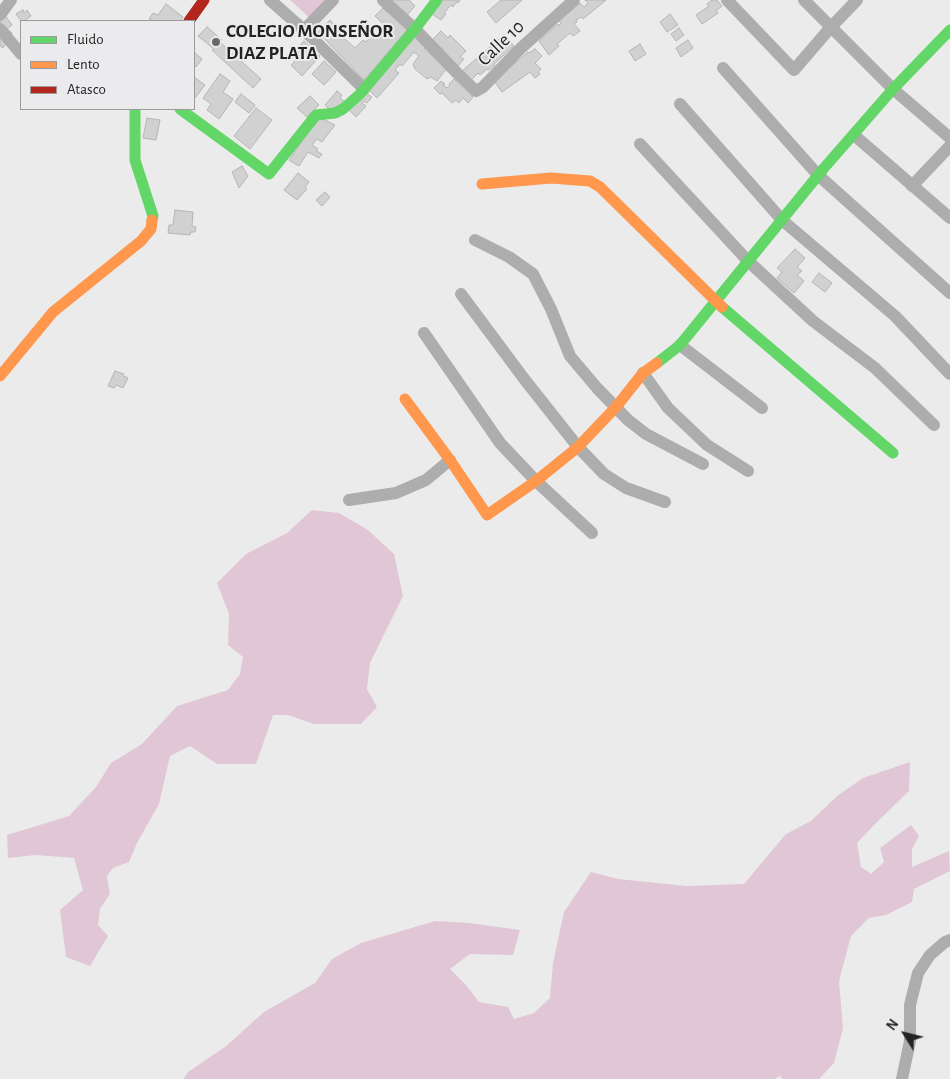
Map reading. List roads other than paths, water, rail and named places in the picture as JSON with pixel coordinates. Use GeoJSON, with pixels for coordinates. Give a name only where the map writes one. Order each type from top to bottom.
{"type":"FeatureCollection","features":[{"type":"Feature","properties":{"kind":"street"},"geometry":{"type":"LineString","coordinates":[[0,15],[11,0]]}},
{"type":"Feature","properties":{"kind":"street"},"geometry":{"type":"LineString","coordinates":[[190,20],[204,0]]}},
{"type":"Feature","properties":{"kind":"street"},"geometry":{"type":"LineString","coordinates":[[270,0],[304,30],[364,89]]}},
{"type":"Feature","properties":{"kind":"street"},"geometry":{"type":"LineString","coordinates":[[304,30],[333,0]]}},
{"type":"Feature","properties":{"kind":"street"},"geometry":{"type":"LineString","coordinates":[[383,0],[415,29]]}},
{"type":"Feature","properties":{"kind":"street"},"geometry":{"type":"LineString","coordinates":[[181,110],[269,174],[316,115],[335,113],[343,109],[364,89],[437,0]]}},
{"type":"Feature","properties":{"kind":"street","name":"Calle 10"},"geometry":{"type":"LineString","coordinates":[[415,29],[476,91],[574,0]]}},
{"type":"Feature","properties":{"kind":"street"},"geometry":{"type":"LineString","coordinates":[[804,0],[892,89],[950,138]]}},
{"type":"Feature","properties":{"kind":"street"},"geometry":{"type":"LineString","coordinates":[[733,2],[794,70],[831,26],[857,0]]}},
{"type":"Feature","properties":{"kind":"street"},"geometry":{"type":"LineString","coordinates":[[0,29],[20,53]]}},
{"type":"Feature","properties":{"kind":"street"},"geometry":{"type":"LineString","coordinates":[[405,399],[450,460],[487,515],[536,481],[578,447],[616,407],[643,373],[680,345],[818,175],[892,89],[950,30]]}},
{"type":"Feature","properties":{"kind":"street"},"geometry":{"type":"LineString","coordinates":[[723,68],[818,175],[950,294]]}},
{"type":"Feature","properties":{"kind":"street"},"geometry":{"type":"LineString","coordinates":[[680,104],[782,220],[895,316],[950,374]]}},
{"type":"Feature","properties":{"kind":"street"},"geometry":{"type":"LineString","coordinates":[[0,376],[52,312],[141,241],[151,229],[153,216],[135,160],[135,110]]}},
{"type":"Feature","properties":{"kind":"street"},"geometry":{"type":"LineString","coordinates":[[854,135],[950,218]]}},
{"type":"Feature","properties":{"kind":"street"},"geometry":{"type":"LineString","coordinates":[[640,144],[748,261],[813,321],[875,368],[934,425]]}},
{"type":"Feature","properties":{"kind":"street"},"geometry":{"type":"LineString","coordinates":[[912,186],[950,146]]}},
{"type":"Feature","properties":{"kind":"street"},"geometry":{"type":"LineString","coordinates":[[482,184],[551,178],[590,181],[600,187],[716,301],[893,453]]}},
{"type":"Feature","properties":{"kind":"street"},"geometry":{"type":"LineString","coordinates":[[475,240],[509,257],[533,274],[551,309],[570,356],[628,420],[646,434],[703,464]]}},
{"type":"Feature","properties":{"kind":"street"},"geometry":{"type":"LineString","coordinates":[[461,294],[578,447],[604,474],[626,488],[665,502]]}},
{"type":"Feature","properties":{"kind":"street"},"geometry":{"type":"LineString","coordinates":[[424,333],[500,443],[536,481],[592,533]]}},
{"type":"Feature","properties":{"kind":"street"},"geometry":{"type":"LineString","coordinates":[[680,345],[762,408]]}},
{"type":"Feature","properties":{"kind":"street"},"geometry":{"type":"LineString","coordinates":[[643,373],[668,408],[700,439],[748,471]]}},
{"type":"Feature","properties":{"kind":"street"},"geometry":{"type":"LineString","coordinates":[[349,500],[396,493],[426,480],[450,460]]}},
{"type":"Feature","properties":{"kind":"street"},"geometry":{"type":"LineString","coordinates":[[902,1079],[910,1041],[910,1005],[918,973],[930,954],[950,940]]}},
{"type":"Feature","properties":{"kind":"place","name":"COLEGIO MONSEÑOR DIAZ PLATA"},"geometry":{"type":"Point","coordinates":[216,42]}}]}
